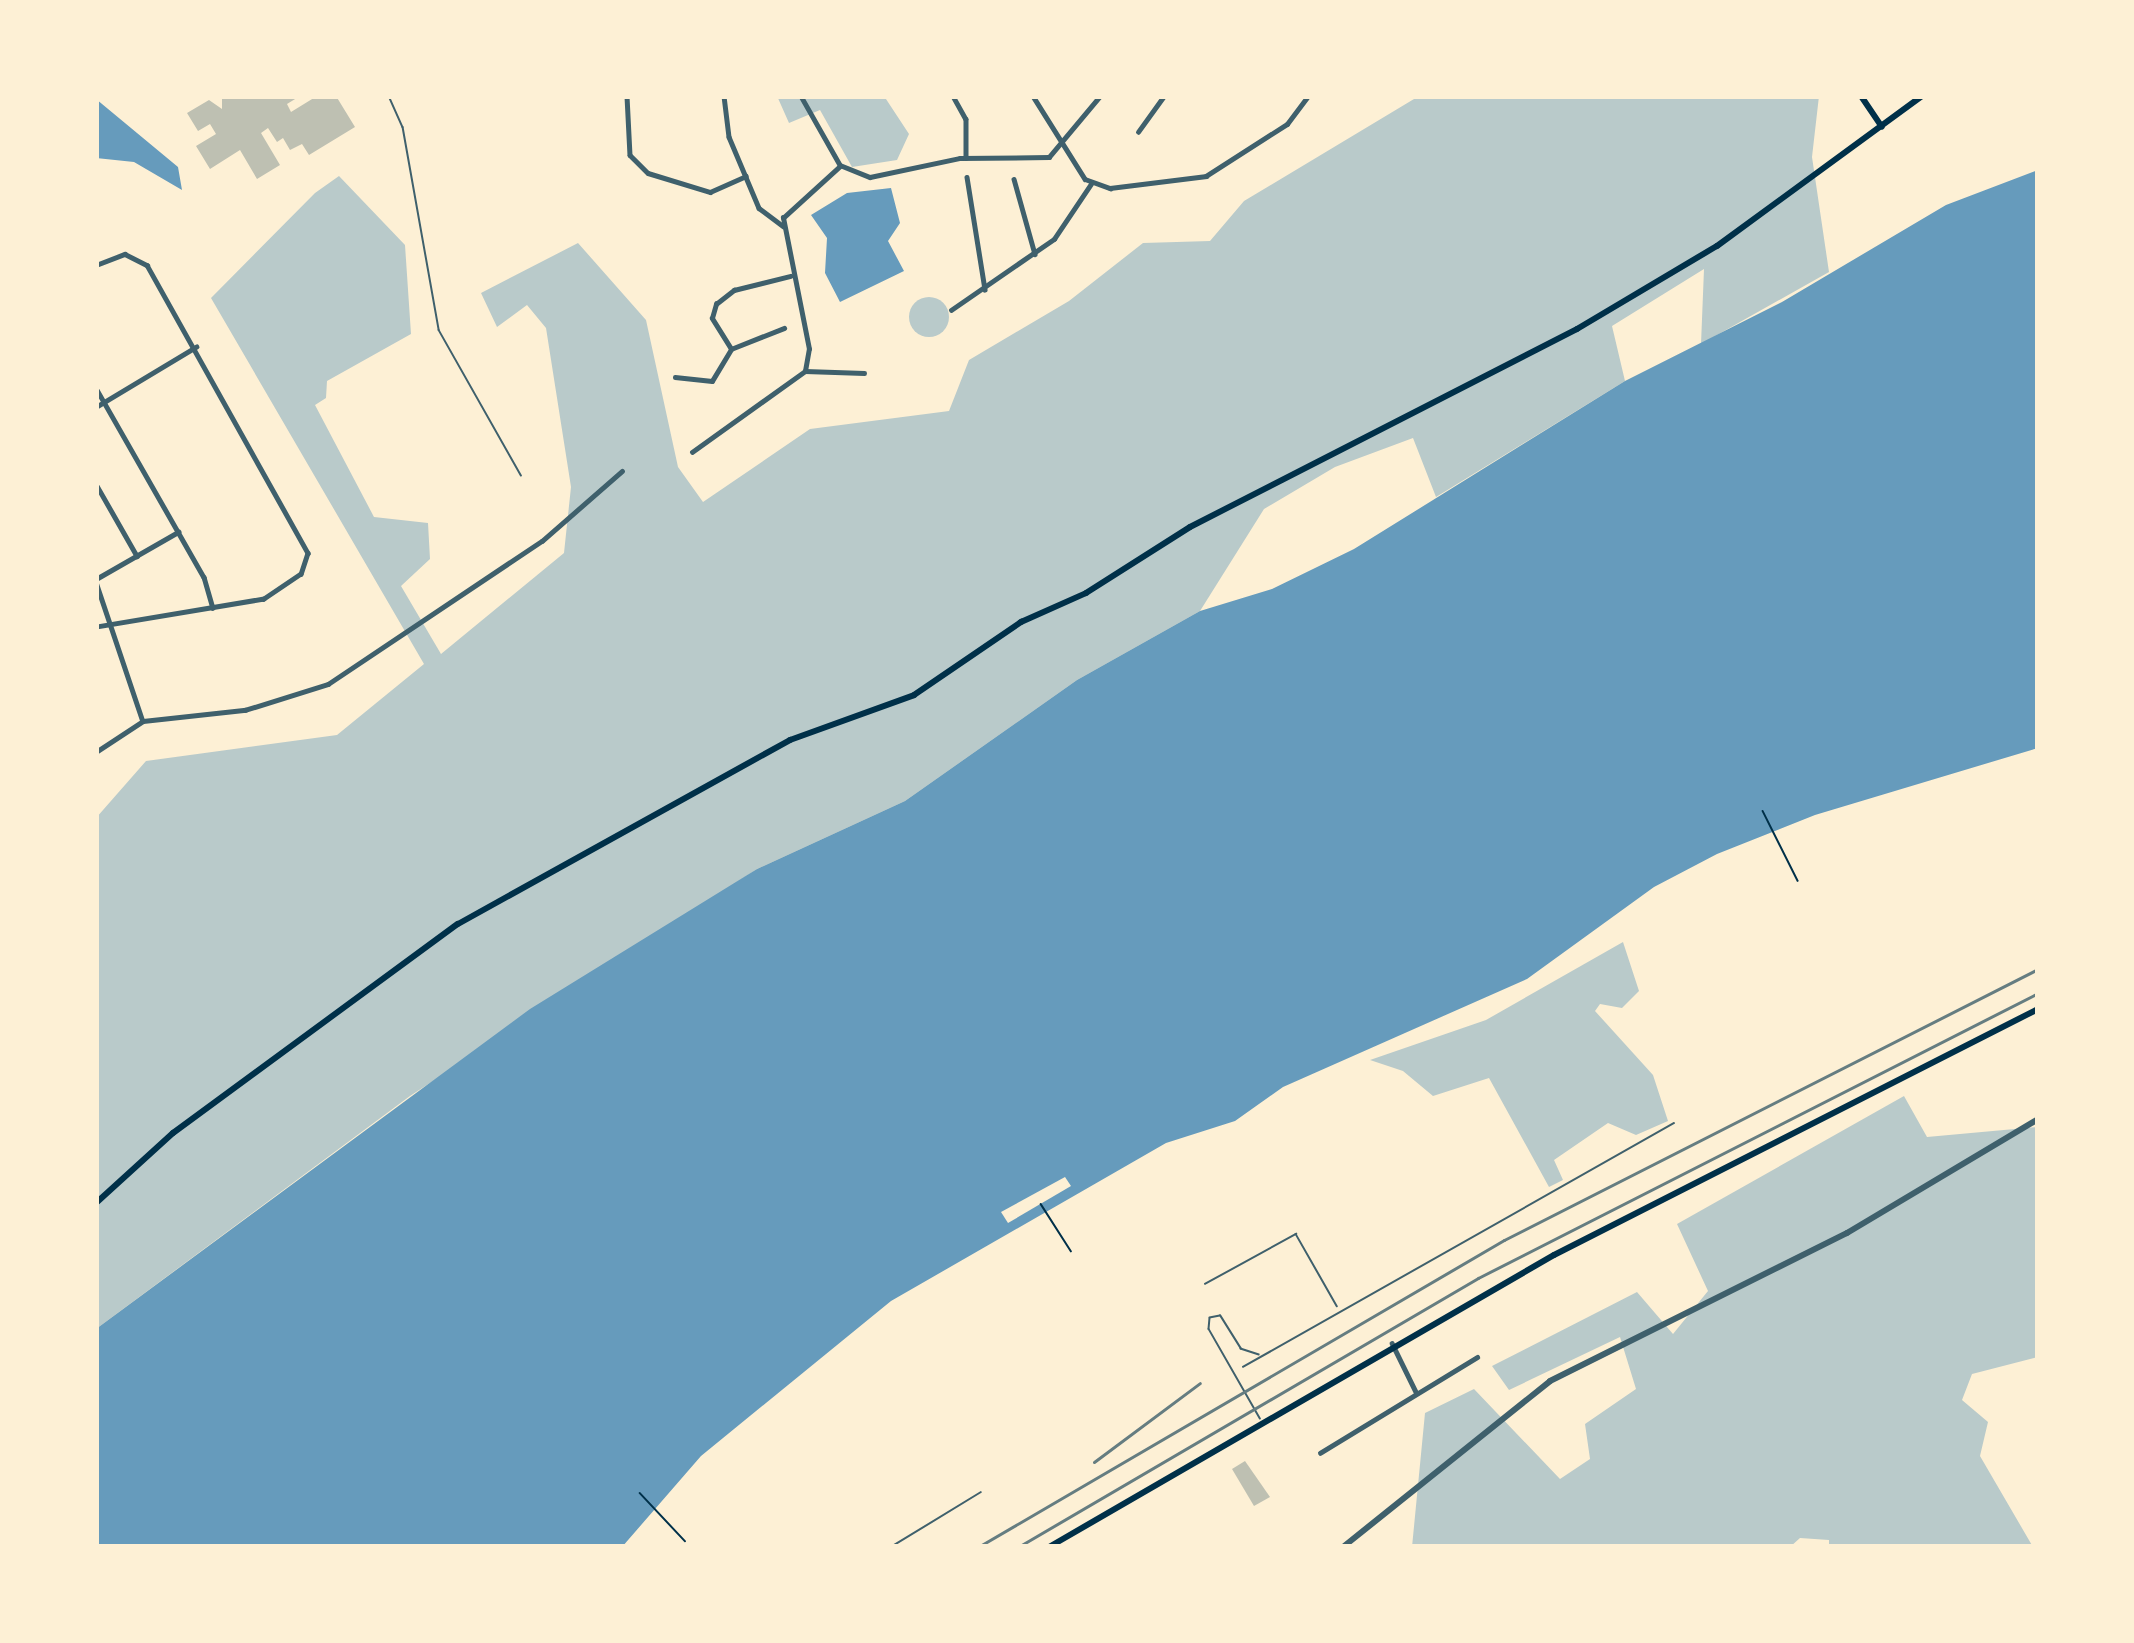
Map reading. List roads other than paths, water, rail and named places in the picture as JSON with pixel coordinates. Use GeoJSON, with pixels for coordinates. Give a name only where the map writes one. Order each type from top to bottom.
{"type":"FeatureCollection","features":[{"type":"Feature","properties":{"kind":"main road"},"geometry":{"type":"LineString","coordinates":[[1861,96],[1882,127]]}},
{"type":"Feature","properties":{"kind":"main road"},"geometry":{"type":"LineString","coordinates":[[96,1203],[172,1133],[458,924],[790,740],[914,695],[1021,622],[1190,526],[1576,329],[1717,246],[1922,96]]}},
{"type":"Feature","properties":{"kind":"main road"},"geometry":{"type":"LineString","coordinates":[[1049,1547],[1392,1343],[2038,1009]]}},
{"type":"Feature","properties":{"kind":"street"},"geometry":{"type":"LineString","coordinates":[[627,96],[630,155],[648,173],[710,193],[746,176]]}},
{"type":"Feature","properties":{"kind":"street"},"geometry":{"type":"LineString","coordinates":[[724,96],[746,176],[763,215],[783,226]]}},
{"type":"Feature","properties":{"kind":"street"},"geometry":{"type":"LineString","coordinates":[[801,96],[840,165],[870,177],[966,158],[1041,159],[1066,144],[1100,96]]}},
{"type":"Feature","properties":{"kind":"street"},"geometry":{"type":"LineString","coordinates":[[953,96],[966,119],[966,158]]}},
{"type":"Feature","properties":{"kind":"street"},"geometry":{"type":"LineString","coordinates":[[1033,96],[1091,184]]}},
{"type":"Feature","properties":{"kind":"street"},"geometry":{"type":"LineString","coordinates":[[1138,132],[1164,96]]}},
{"type":"Feature","properties":{"kind":"street"},"geometry":{"type":"LineString","coordinates":[[1091,184],[1206,176],[1287,124],[1309,96]]}},
{"type":"Feature","properties":{"kind":"street"},"geometry":{"type":"LineString","coordinates":[[805,370],[809,349],[783,226],[791,203],[840,165]]}},
{"type":"Feature","properties":{"kind":"street"},"geometry":{"type":"LineString","coordinates":[[967,177],[985,290]]}},
{"type":"Feature","properties":{"kind":"street"},"geometry":{"type":"LineString","coordinates":[[1014,179],[1035,254]]}},
{"type":"Feature","properties":{"kind":"street"},"geometry":{"type":"LineString","coordinates":[[951,310],[1060,233],[1091,184]]}},
{"type":"Feature","properties":{"kind":"street"},"geometry":{"type":"LineString","coordinates":[[96,265],[118,254],[142,261],[196,347],[308,553],[302,574],[264,599],[96,627]]}},
{"type":"Feature","properties":{"kind":"street"},"geometry":{"type":"LineString","coordinates":[[731,349],[712,318],[716,304],[751,283],[792,275]]}},
{"type":"Feature","properties":{"kind":"street"},"geometry":{"type":"LineString","coordinates":[[675,377],[712,381],[731,349],[784,328]]}},
{"type":"Feature","properties":{"kind":"street"},"geometry":{"type":"LineString","coordinates":[[96,407],[196,347]]}},
{"type":"Feature","properties":{"kind":"street"},"geometry":{"type":"LineString","coordinates":[[692,452],[805,370],[865,374]]}},
{"type":"Feature","properties":{"kind":"street"},"geometry":{"type":"LineString","coordinates":[[96,388],[178,532],[213,608]]}},
{"type":"Feature","properties":{"kind":"street"},"geometry":{"type":"LineString","coordinates":[[96,752],[142,721],[309,694],[542,541],[622,471]]}},
{"type":"Feature","properties":{"kind":"street"},"geometry":{"type":"LineString","coordinates":[[96,484],[137,556]]}},
{"type":"Feature","properties":{"kind":"street"},"geometry":{"type":"LineString","coordinates":[[142,721],[96,581],[178,532]]}},
{"type":"Feature","properties":{"kind":"street"},"geometry":{"type":"LineString","coordinates":[[1343,1547],[1550,1382],[1846,1233],[2038,1119]]}},
{"type":"Feature","properties":{"kind":"street"},"geometry":{"type":"LineString","coordinates":[[1392,1343],[1417,1392]]}},
{"type":"Feature","properties":{"kind":"street"},"geometry":{"type":"LineString","coordinates":[[1320,1453],[1477,1358]]}},
{"type":"Feature","properties":{"kind":"lane"},"geometry":{"type":"LineString","coordinates":[[388,96],[403,127],[439,330],[521,475]]}},
{"type":"Feature","properties":{"kind":"lane"},"geometry":{"type":"LineString","coordinates":[[1243,1367],[1674,1123]]}},
{"type":"Feature","properties":{"kind":"lane"},"geometry":{"type":"LineString","coordinates":[[1205,1284],[1296,1234],[1340,1309]]}},
{"type":"Feature","properties":{"kind":"lane"},"geometry":{"type":"LineString","coordinates":[[1260,1418],[1209,1329],[1210,1318],[1220,1316],[1241,1349],[1262,1356]]}},
{"type":"Feature","properties":{"kind":"lane"},"geometry":{"type":"LineString","coordinates":[[891,1547],[982,1492]]}},
{"type":"Feature","properties":{"kind":"water"},"geometry":{"type":"Polygon","coordinates":[[[96,99],[178,167],[182,190],[134,162],[96,158],[96,99]]]}},
{"type":"Feature","properties":{"kind":"water"},"geometry":{"type":"Polygon","coordinates":[[[2038,170],[2038,748],[1815,815],[1717,854],[1654,887],[1527,979],[1283,1087],[1235,1121],[1166,1143],[891,1301],[701,1456],[622,1547],[96,1547],[96,1329],[530,1009],[757,869],[905,801],[1077,680],[1200,611],[1272,589],[1354,549],[1625,381],[1782,302],[1946,205],[2038,170]]]}},
{"type":"Feature","properties":{"kind":"water"},"geometry":{"type":"Polygon","coordinates":[[[891,188],[900,223],[888,241],[904,271],[840,302],[825,273],[827,238],[811,215],[847,193],[891,188]]]}},
{"type":"Feature","properties":{"kind":"railway"},"geometry":{"type":"LineString","coordinates":[[978,1547],[1504,1240],[2038,969]]}},
{"type":"Feature","properties":{"kind":"railway"},"geometry":{"type":"LineString","coordinates":[[1018,1547],[1478,1278],[2038,993]]}},
{"type":"Feature","properties":{"kind":"railway"},"geometry":{"type":"LineString","coordinates":[[1094,1462],[1200,1383]]}}]}
